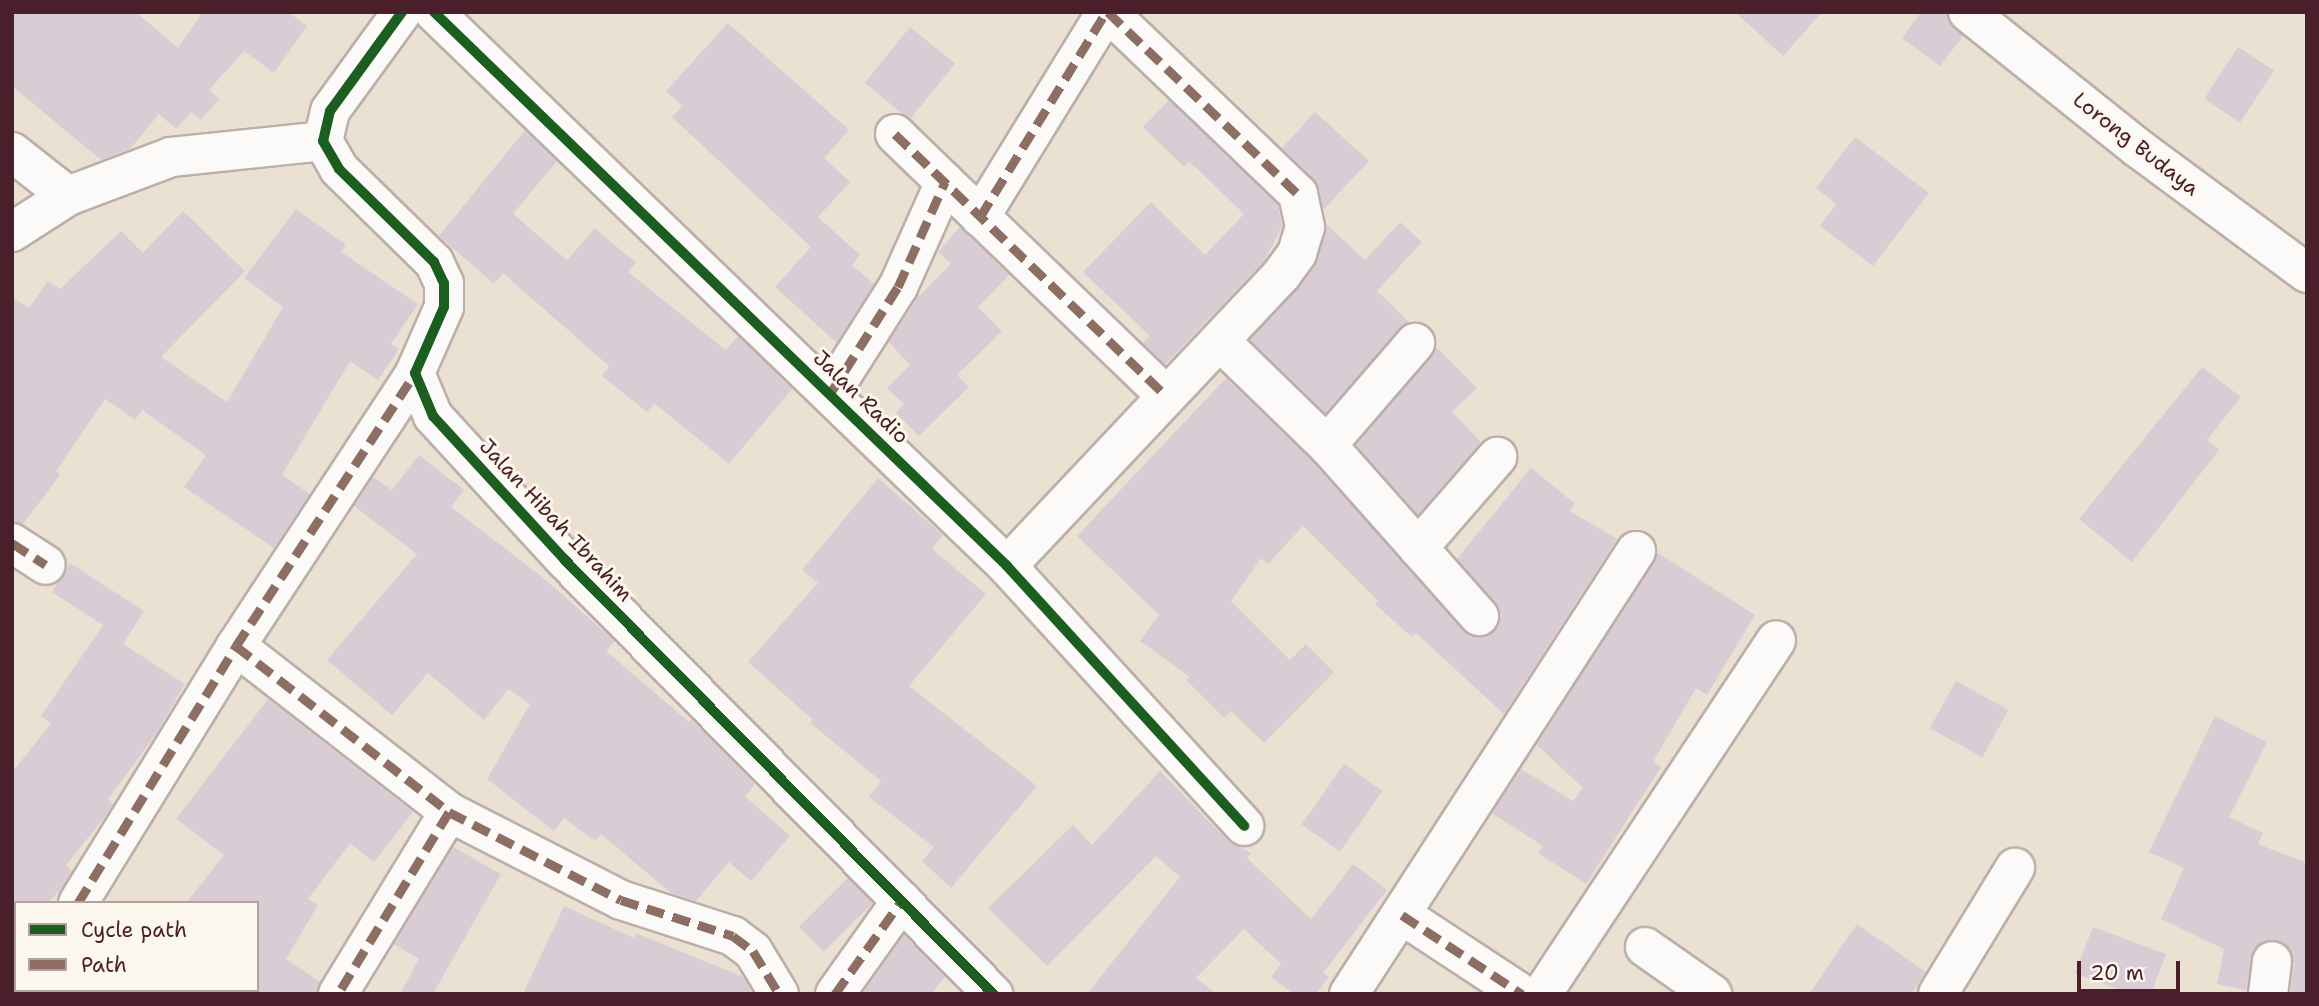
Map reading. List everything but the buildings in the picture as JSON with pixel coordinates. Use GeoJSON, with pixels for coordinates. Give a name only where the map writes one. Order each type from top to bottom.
{"type":"FeatureCollection","features":[{"type":"Feature","properties":{"kind":"street"},"geometry":{"type":"LineString","coordinates":[[79,901],[236,646],[415,373],[444,307],[444,283],[434,262],[339,169],[323,141],[330,111],[402,12]]}},
{"type":"Feature","properties":{"kind":"street","name":"Jalan Radio"},"geometry":{"type":"LineString","coordinates":[[434,12],[1007,566],[1244,826]]}},
{"type":"Feature","properties":{"kind":"street"},"geometry":{"type":"LineString","coordinates":[[980,218],[1107,12],[1298,194],[1305,227],[1297,253],[1220,341],[1165,396],[1007,566]]}},
{"type":"Feature","properties":{"kind":"street","name":"Lorong Budaya"},"geometry":{"type":"LineString","coordinates":[[1968,12],[2138,148],[2307,273]]}},
{"type":"Feature","properties":{"kind":"street"},"geometry":{"type":"LineString","coordinates":[[895,134],[1165,396]]}},
{"type":"Feature","properties":{"kind":"street"},"geometry":{"type":"LineString","coordinates":[[12,232],[68,196],[171,157],[323,141]]}},
{"type":"Feature","properties":{"kind":"street"},"geometry":{"type":"LineString","coordinates":[[12,152],[68,196]]}},
{"type":"Feature","properties":{"kind":"street"},"geometry":{"type":"LineString","coordinates":[[830,394],[898,287],[945,183]]}},
{"type":"Feature","properties":{"kind":"street"},"geometry":{"type":"LineString","coordinates":[[1220,341],[1326,445],[1479,616]]}},
{"type":"Feature","properties":{"kind":"street"},"geometry":{"type":"LineString","coordinates":[[1326,445],[1415,343]]}},
{"type":"Feature","properties":{"kind":"street","name":"Jalan Hibah Ibrahim"},"geometry":{"type":"LineString","coordinates":[[415,373],[433,416],[565,560],[993,994]]}},
{"type":"Feature","properties":{"kind":"street"},"geometry":{"type":"LineString","coordinates":[[1418,548],[1497,457]]}},
{"type":"Feature","properties":{"kind":"street"},"geometry":{"type":"LineString","coordinates":[[12,543],[46,565]]}},
{"type":"Feature","properties":{"kind":"street"},"geometry":{"type":"LineString","coordinates":[[1349,994],[1636,551]]}},
{"type":"Feature","properties":{"kind":"street"},"geometry":{"type":"LineString","coordinates":[[1542,994],[1776,641]]}},
{"type":"Feature","properties":{"kind":"street"},"geometry":{"type":"LineString","coordinates":[[236,646],[449,812],[621,900],[733,936],[753,951],[779,994]]}},
{"type":"Feature","properties":{"kind":"street"},"geometry":{"type":"LineString","coordinates":[[338,994],[449,812]]}},
{"type":"Feature","properties":{"kind":"street"},"geometry":{"type":"LineString","coordinates":[[1938,994],[2015,868]]}},
{"type":"Feature","properties":{"kind":"street"},"geometry":{"type":"LineString","coordinates":[[835,994],[902,900]]}},
{"type":"Feature","properties":{"kind":"street"},"geometry":{"type":"LineString","coordinates":[[1402,915],[1522,994]]}},
{"type":"Feature","properties":{"kind":"street"},"geometry":{"type":"LineString","coordinates":[[1645,947],[1712,994]]}},
{"type":"Feature","properties":{"kind":"marked path"},"geometry":{"type":"LineString","coordinates":[[980,217],[1106,12]]}},
{"type":"Feature","properties":{"kind":"marked path"},"geometry":{"type":"LineString","coordinates":[[1108,12],[1298,194]]}},
{"type":"Feature","properties":{"kind":"marked path"},"geometry":{"type":"LineString","coordinates":[[895,134],[1165,395]]}},
{"type":"Feature","properties":{"kind":"marked path"},"geometry":{"type":"LineString","coordinates":[[830,394],[898,287],[945,182]]}},
{"type":"Feature","properties":{"kind":"marked path"},"geometry":{"type":"LineString","coordinates":[[79,901],[236,646],[415,373]]}},
{"type":"Feature","properties":{"kind":"marked path"},"geometry":{"type":"LineString","coordinates":[[12,543],[46,565]]}},
{"type":"Feature","properties":{"kind":"marked path"},"geometry":{"type":"LineString","coordinates":[[236,646],[449,812],[338,994]]}},
{"type":"Feature","properties":{"kind":"marked path"},"geometry":{"type":"LineString","coordinates":[[449,812],[621,900],[733,936],[753,951],[779,994]]}},
{"type":"Feature","properties":{"kind":"marked path"},"geometry":{"type":"LineString","coordinates":[[835,994],[902,900]]}},
{"type":"Feature","properties":{"kind":"marked path"},"geometry":{"type":"LineString","coordinates":[[1402,915],[1522,994]]}},
{"type":"Feature","properties":{"kind":"cycle path"},"geometry":{"type":"LineString","coordinates":[[402,12],[330,111],[323,141],[339,169],[434,262],[444,283],[444,307],[415,373],[433,416],[565,560],[993,994]]}},
{"type":"Feature","properties":{"kind":"cycle path"},"geometry":{"type":"LineString","coordinates":[[434,12],[1007,566],[1244,826]]}}]}
